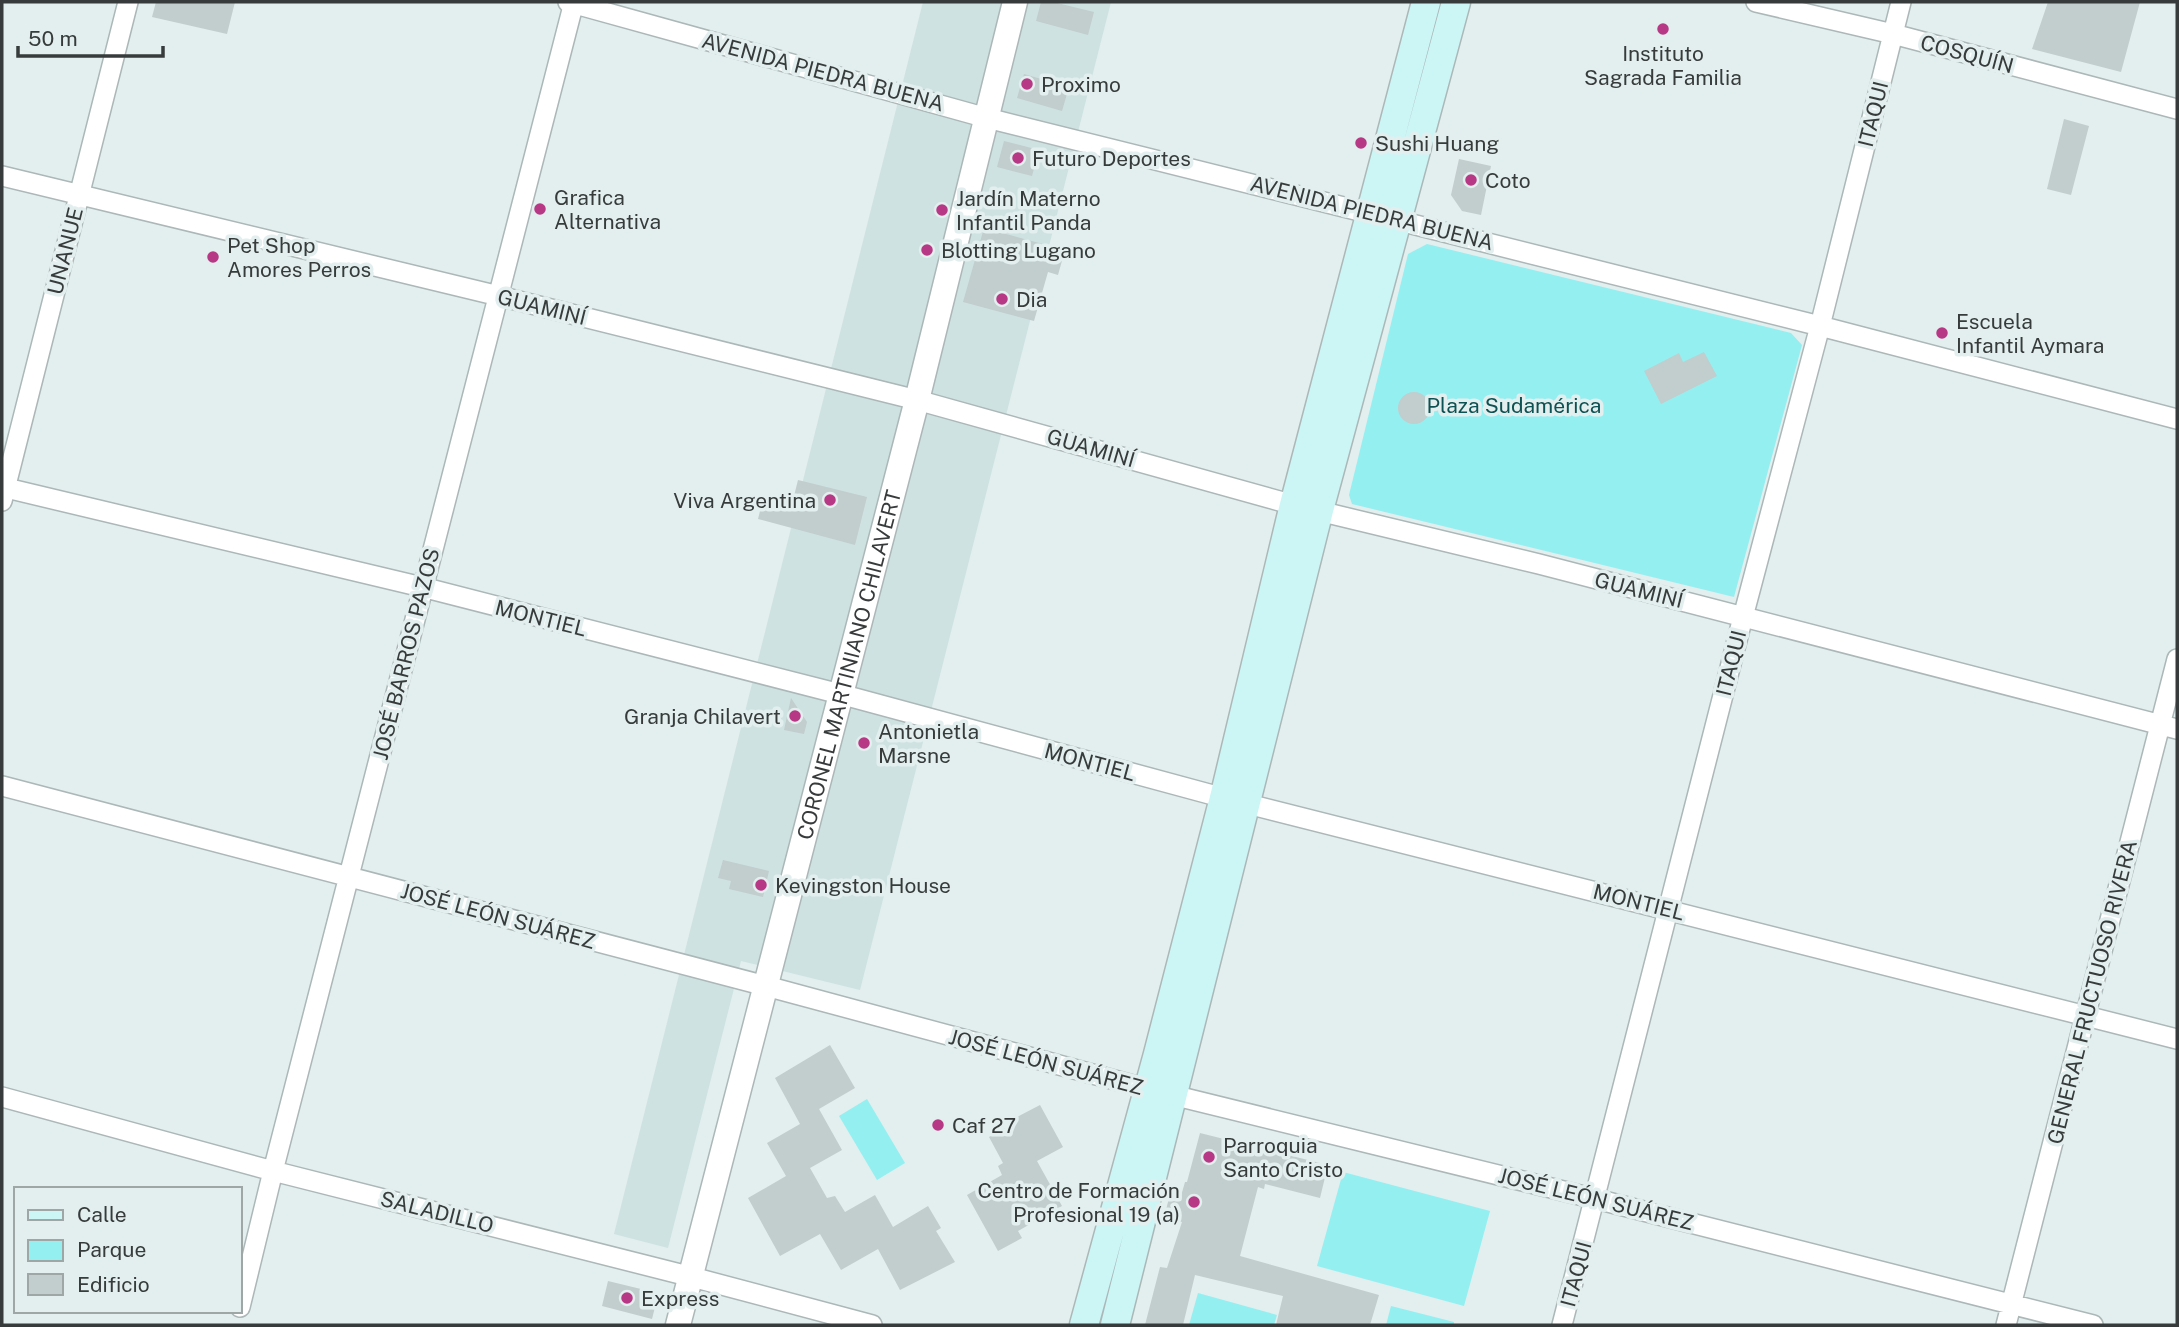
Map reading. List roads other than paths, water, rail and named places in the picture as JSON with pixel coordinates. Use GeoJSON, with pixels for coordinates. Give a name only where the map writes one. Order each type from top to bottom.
{"type":"FeatureCollection","features":[{"type":"Feature","properties":{"kind":"main road"},"geometry":{"type":"LineString","coordinates":[[1115,1325],[1160,1092],[1307,508],[1384,216],[1426,2]]}},
{"type":"Feature","properties":{"kind":"main road"},"geometry":{"type":"LineString","coordinates":[[1384,216],[1456,2]]}},
{"type":"Feature","properties":{"kind":"main road"},"geometry":{"type":"LineString","coordinates":[[1084,1325],[1160,1092]]}},
{"type":"Feature","properties":{"kind":"street","name":"UNANUE"},"geometry":{"type":"LineString","coordinates":[[3,492],[128,2]]}},
{"type":"Feature","properties":{"kind":"street","name":"AVENIDA PIEDRA BUENA"},"geometry":{"type":"LineString","coordinates":[[572,2],[987,118],[1820,326],[2177,419]]}},
{"type":"Feature","properties":{"kind":"street","name":"JOSÉ BARROS PAZOS"},"geometry":{"type":"LineString","coordinates":[[242,1297],[572,2]]}},
{"type":"Feature","properties":{"kind":"street","name":"CORONEL MARTINIANO CHILAVERT"},"geometry":{"type":"LineString","coordinates":[[678,1325],[917,400],[1015,2]]}},
{"type":"Feature","properties":{"kind":"street","name":"COSQUÍN"},"geometry":{"type":"LineString","coordinates":[[1756,2],[1893,34],[2177,109]]}},
{"type":"Feature","properties":{"kind":"street","name":"ITAQUI"},"geometry":{"type":"LineString","coordinates":[[1562,1325],[1901,2]]}},
{"type":"Feature","properties":{"kind":"street","name":"GUAMINÍ"},"geometry":{"type":"LineString","coordinates":[[2,176],[917,400],[1307,508],[2169,727]]}},
{"type":"Feature","properties":{"kind":"street","name":"MONTIEL"},"geometry":{"type":"LineString","coordinates":[[3,492],[422,587],[840,694],[1235,801],[2177,1039]]}},
{"type":"Feature","properties":{"kind":"street","name":"GENERAL FRUCTUOSO RIVERA"},"geometry":{"type":"LineString","coordinates":[[2006,1325],[2085,1016],[2169,727],[2177,659]]}},
{"type":"Feature","properties":{"kind":"street","name":"JOSÉ LEÓN SUÁREZ"},"geometry":{"type":"LineString","coordinates":[[2,786],[1160,1092],[2093,1325]]}},
{"type":"Feature","properties":{"kind":"street","name":"SALADILLO"},"geometry":{"type":"LineString","coordinates":[[2,1097],[273,1171],[872,1325]]}},
{"type":"Feature","properties":{"kind":"place","name":"Instituto Sagrada Familia"},"geometry":{"type":"Point","coordinates":[1663,29]}},
{"type":"Feature","properties":{"kind":"place","name":"Proximo"},"geometry":{"type":"Point","coordinates":[1027,84]}},
{"type":"Feature","properties":{"kind":"place","name":"Sushi Huang"},"geometry":{"type":"Point","coordinates":[1361,143]}},
{"type":"Feature","properties":{"kind":"place","name":"Futuro Deportes"},"geometry":{"type":"Point","coordinates":[1018,158]}},
{"type":"Feature","properties":{"kind":"place","name":"Coto"},"geometry":{"type":"Point","coordinates":[1471,180]}},
{"type":"Feature","properties":{"kind":"place","name":"Grafica Alternativa"},"geometry":{"type":"Point","coordinates":[540,209]}},
{"type":"Feature","properties":{"kind":"place","name":"Jardín Materno Infantil Panda"},"geometry":{"type":"Point","coordinates":[942,210]}},
{"type":"Feature","properties":{"kind":"place","name":"Blotting Lugano"},"geometry":{"type":"Point","coordinates":[927,250]}},
{"type":"Feature","properties":{"kind":"place","name":"Pet Shop Amores Perros"},"geometry":{"type":"Point","coordinates":[213,257]}},
{"type":"Feature","properties":{"kind":"place","name":"Dia"},"geometry":{"type":"Point","coordinates":[1002,299]}},
{"type":"Feature","properties":{"kind":"place","name":"Escuela Infantil Aymara"},"geometry":{"type":"Point","coordinates":[1942,333]}},
{"type":"Feature","properties":{"kind":"place","name":"Viva Argentina"},"geometry":{"type":"Point","coordinates":[830,500]}},
{"type":"Feature","properties":{"kind":"place","name":"Granja Chilavert"},"geometry":{"type":"Point","coordinates":[795,716]}},
{"type":"Feature","properties":{"kind":"place","name":"Antonietla Marsne"},"geometry":{"type":"Point","coordinates":[864,743]}},
{"type":"Feature","properties":{"kind":"place","name":"Kevingston House"},"geometry":{"type":"Point","coordinates":[761,885]}},
{"type":"Feature","properties":{"kind":"place","name":"Caf 27"},"geometry":{"type":"Point","coordinates":[938,1125]}},
{"type":"Feature","properties":{"kind":"place","name":"Parroquia Santo Cristo"},"geometry":{"type":"Point","coordinates":[1209,1157]}},
{"type":"Feature","properties":{"kind":"place","name":"Centro de Formación Profesional 19 (a)"},"geometry":{"type":"Point","coordinates":[1194,1202]}},
{"type":"Feature","properties":{"kind":"place","name":"Express"},"geometry":{"type":"Point","coordinates":[627,1298]}},
{"type":"Feature","properties":{"kind":"park label","name":"Plaza Sudamérica"},"geometry":{"type":"Point","coordinates":[1514,405]}}]}
